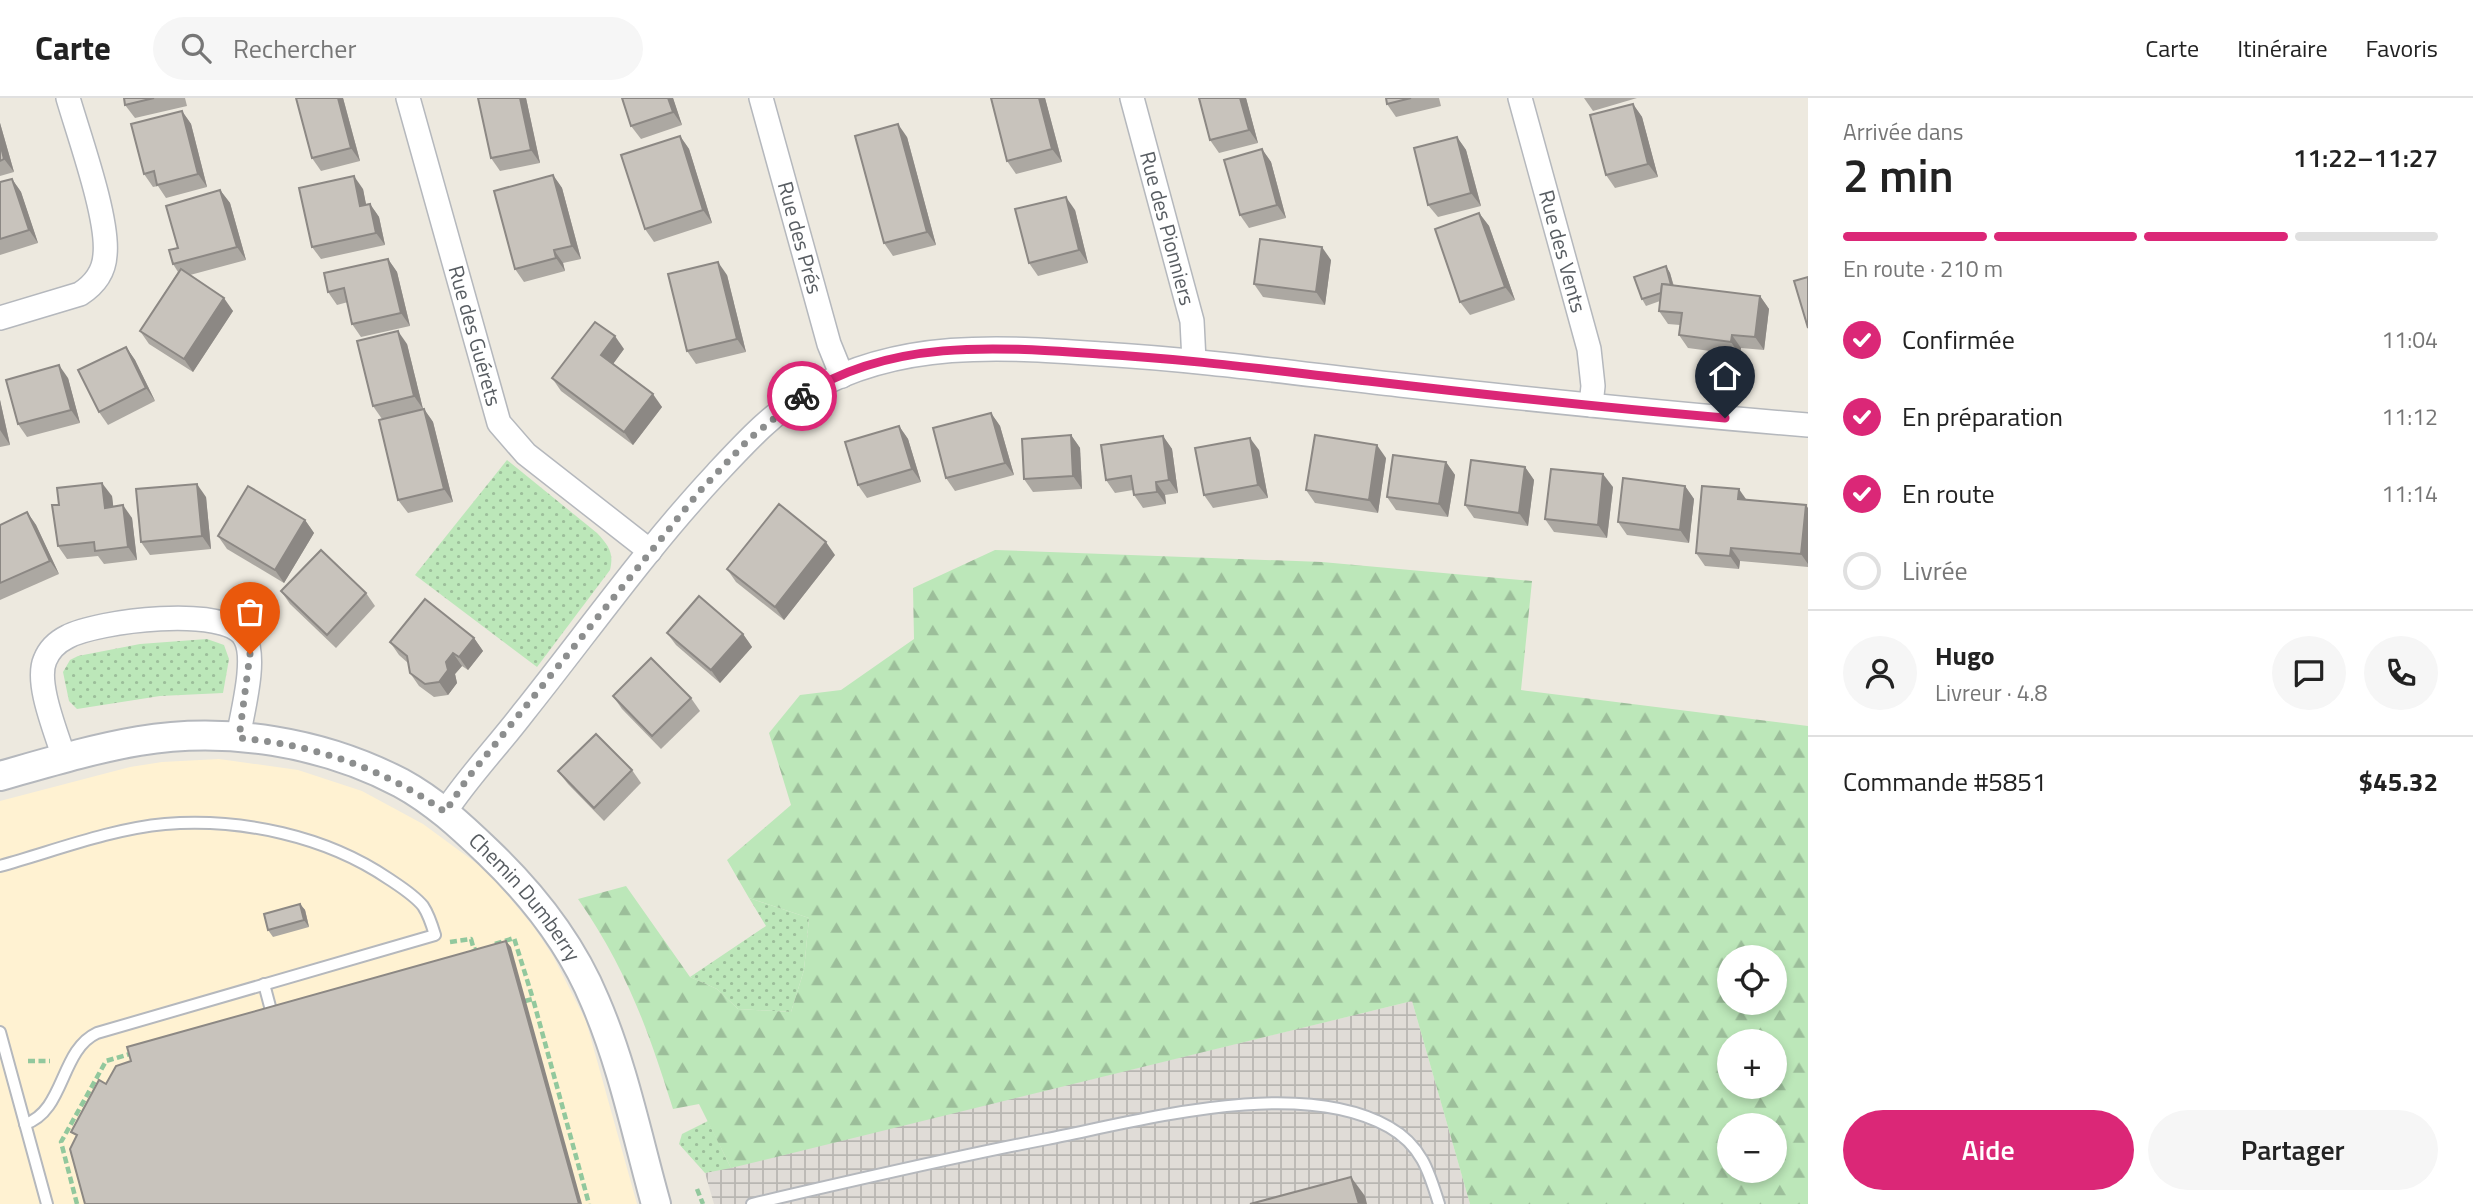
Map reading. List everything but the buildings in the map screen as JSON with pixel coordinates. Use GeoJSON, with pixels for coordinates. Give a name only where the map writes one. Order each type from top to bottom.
{"type":"FeatureCollection","features":[{"type":"Feature","properties":{"kind":"street"},"geometry":{"type":"LineString","coordinates":[[0,318],[80,294],[90,288],[102,268],[106,244],[103,225],[68,98]]}},
{"type":"Feature","properties":{"kind":"street","name":"Rue des Guérets"},"geometry":{"type":"LineString","coordinates":[[408,98],[499,423],[526,454],[650,551]]}},
{"type":"Feature","properties":{"kind":"street","name":"Rue des Prés"},"geometry":{"type":"LineString","coordinates":[[761,98],[829,344],[842,376]]}},
{"type":"Feature","properties":{"kind":"street","name":"Rue des Pionniers"},"geometry":{"type":"LineString","coordinates":[[1132,98],[1192,321],[1194,361]]}},
{"type":"Feature","properties":{"kind":"street","name":"Rue des Vents"},"geometry":{"type":"LineString","coordinates":[[1520,98],[1589,349],[1593,386],[1591,405]]}},
{"type":"Feature","properties":{"kind":"street"},"geometry":{"type":"LineString","coordinates":[[445,812],[467,779],[650,551],[749,439],[797,399],[842,376],[905,356],[977,347],[1194,361],[1591,405],[1808,425]]}},
{"type":"Feature","properties":{"kind":"street"},"geometry":{"type":"LineString","coordinates":[[64,758],[42,677],[50,650],[76,633],[147,621],[214,620],[233,625],[244,635],[250,654],[239,738]]}},
{"type":"Feature","properties":{"kind":"street","name":"Chemin Dumberry"},"geometry":{"type":"LineString","coordinates":[[0,776],[64,758],[164,738],[239,738],[285,743],[336,756],[402,784],[445,812],[527,893],[572,955],[595,1000],[610,1040],[656,1204]]}},
{"type":"Feature","properties":{"kind":"lane"},"geometry":{"type":"LineString","coordinates":[[0,866],[144,827],[191,823],[246,827],[327,847],[376,870],[418,900],[427,912],[435,935],[87,1038],[80,1044],[44,1112],[25,1124]]}},
{"type":"Feature","properties":{"kind":"lane"},"geometry":{"type":"LineString","coordinates":[[264,984],[272,1014]]}},
{"type":"Feature","properties":{"kind":"lane"},"geometry":{"type":"LineString","coordinates":[[0,1032],[47,1204]]}},
{"type":"Feature","properties":{"kind":"lane"},"geometry":{"type":"LineString","coordinates":[[752,1204],[960,1156],[1159,1116],[1227,1106],[1281,1104],[1337,1108],[1388,1126],[1406,1138],[1421,1153],[1439,1204]]}},
{"type":"Feature","properties":{"kind":"path"},"geometry":{"type":"LineString","coordinates":[[435,935],[453,943],[471,939],[474,950],[514,938],[589,1204]]}},
{"type":"Feature","properties":{"kind":"path"},"geometry":{"type":"LineString","coordinates":[[525,1000],[533,999]]}},
{"type":"Feature","properties":{"kind":"path"},"geometry":{"type":"LineString","coordinates":[[77,1204],[61,1142],[106,1061],[145,1050]]}},
{"type":"Feature","properties":{"kind":"path"},"geometry":{"type":"LineString","coordinates":[[28,1061],[51,1061]]}},
{"type":"Feature","properties":{"kind":"path"},"geometry":{"type":"LineString","coordinates":[[85,1080],[94,1084]]}},
{"type":"Feature","properties":{"kind":"path"},"geometry":{"type":"LineString","coordinates":[[85,1099],[94,1106]]}},
{"type":"Feature","properties":{"kind":"path"},"geometry":{"type":"LineString","coordinates":[[697,1189],[703,1204]]}},
{"type":"Feature","properties":{"kind":"shaded area"},"geometry":{"type":"Polygon","coordinates":[[[219,759],[298,770],[362,791],[423,824],[487,871],[533,926],[553,956],[586,1021],[637,1204],[0,1204],[0,801],[130,767],[162,762],[219,759]]]}},
{"type":"Feature","properties":{"kind":"shaded area"},"geometry":{"type":"Polygon","coordinates":[[[1412,1001],[1470,1204],[714,1204],[705,1173],[1412,1001]]]}},
{"type":"Feature","properties":{"kind":"green space"},"geometry":{"type":"Polygon","coordinates":[[[507,460],[597,533],[611,554],[610,570],[537,667],[415,575],[507,460]]]}},
{"type":"Feature","properties":{"kind":"green space"},"geometry":{"type":"Polygon","coordinates":[[[995,550],[1322,562],[1532,581],[1521,690],[1808,726],[1808,1204],[1470,1204],[1412,1001],[731,1168],[699,1104],[673,1109],[654,1052],[623,975],[578,899],[626,886],[690,977],[717,989],[738,1009],[791,1012],[804,970],[809,918],[749,898],[727,860],[791,805],[769,733],[800,695],[841,690],[914,639],[913,588],[995,550]]]}},
{"type":"Feature","properties":{"kind":"green space"},"geometry":{"type":"Polygon","coordinates":[[[207,639],[224,645],[229,659],[223,693],[160,696],[77,709],[69,701],[63,672],[70,660],[78,656],[140,644],[207,639]]]}},
{"type":"Feature","properties":{"kind":"green space"},"geometry":{"type":"Polygon","coordinates":[[[749,898],[809,918],[804,970],[791,1012],[738,1009],[717,989],[690,977],[766,926],[749,898]]]}},
{"type":"Feature","properties":{"kind":"green space"},"geometry":{"type":"Polygon","coordinates":[[[708,1121],[731,1168],[705,1173],[679,1144],[682,1134],[708,1121]]]}},
{"type":"Feature","properties":{"kind":"way so far"},"geometry":{"type":"LineString","coordinates":[[250,654],[239,738],[285,743],[336,756],[402,784],[445,812],[467,779],[523,714],[623,584],[699,492],[749,439],[802,396]]}},
{"type":"Feature","properties":{"kind":"route"},"geometry":{"type":"LineString","coordinates":[[802,396],[842,376],[905,356],[949,349],[1005,347],[1165,358],[1725,418]]}}]}
